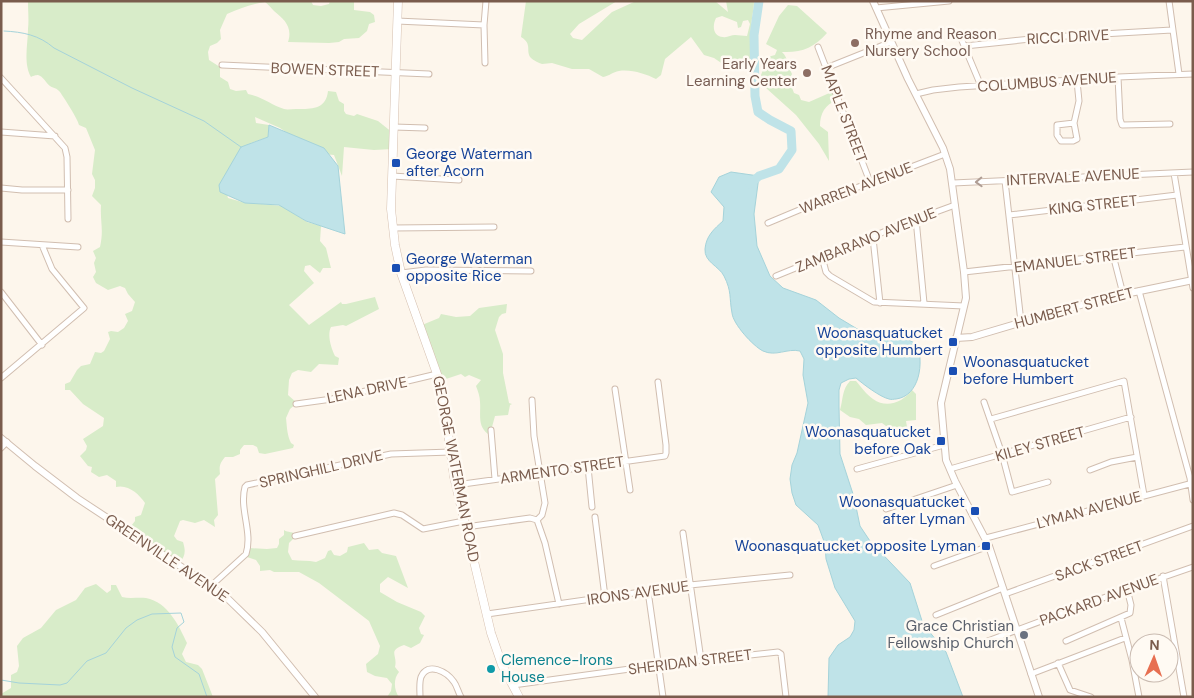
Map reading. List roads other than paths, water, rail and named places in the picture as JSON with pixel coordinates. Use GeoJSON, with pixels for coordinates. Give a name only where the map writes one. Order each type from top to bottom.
{"type":"FeatureCollection","features":[{"type":"Feature","properties":{"kind":"main road","name":"GEORGE WATERMAN ROAD"},"geometry":{"type":"LineString","coordinates":[[398,1],[391,209],[393,228],[401,273],[438,374],[446,408],[456,485],[498,656],[519,697]]}},
{"type":"Feature","properties":{"kind":"street"},"geometry":{"type":"LineString","coordinates":[[485,63],[484,25],[486,1]]}},
{"type":"Feature","properties":{"kind":"street"},"geometry":{"type":"LineString","coordinates":[[873,1],[945,154],[953,183],[966,298],[941,404],[946,460],[957,485],[986,538],[1039,697]]}},
{"type":"Feature","properties":{"kind":"street"},"geometry":{"type":"LineString","coordinates":[[876,8],[949,1]]}},
{"type":"Feature","properties":{"kind":"street"},"geometry":{"type":"LineString","coordinates":[[1169,1],[1179,74]]}},
{"type":"Feature","properties":{"kind":"street"},"geometry":{"type":"LineString","coordinates":[[397,21],[484,25]]}},
{"type":"Feature","properties":{"kind":"street","name":"RICCI DRIVE"},"geometry":{"type":"LineString","coordinates":[[965,46],[1033,39],[1172,30]]}},
{"type":"Feature","properties":{"kind":"street"},"geometry":{"type":"LineString","coordinates":[[960,36],[981,86]]}},
{"type":"Feature","properties":{"kind":"street"},"geometry":{"type":"LineString","coordinates":[[826,68],[891,42]]}},
{"type":"Feature","properties":{"kind":"street","name":"MAPLE STREET"},"geometry":{"type":"LineString","coordinates":[[818,47],[870,182]]}},
{"type":"Feature","properties":{"kind":"street","name":"BOWEN STREET"},"geometry":{"type":"LineString","coordinates":[[222,65],[278,69],[429,74]]}},
{"type":"Feature","properties":{"kind":"street","name":"COLUMBUS AVENUE"},"geometry":{"type":"LineString","coordinates":[[916,94],[945,88],[1193,74]]}},
{"type":"Feature","properties":{"kind":"street"},"geometry":{"type":"LineString","coordinates":[[1118,77],[1122,125],[1170,124]]}},
{"type":"Feature","properties":{"kind":"street"},"geometry":{"type":"LineString","coordinates":[[1,78],[63,144],[66,152],[68,219]]}},
{"type":"Feature","properties":{"kind":"street"},"geometry":{"type":"LineString","coordinates":[[1074,123],[1057,125],[1061,141],[1073,141],[1076,139],[1074,123],[1078,101],[1077,81]]}},
{"type":"Feature","properties":{"kind":"street"},"geometry":{"type":"LineString","coordinates":[[394,127],[425,128]]}},
{"type":"Feature","properties":{"kind":"street"},"geometry":{"type":"LineString","coordinates":[[1,132],[55,136]]}},
{"type":"Feature","properties":{"kind":"street","name":"WARREN AVENUE"},"geometry":{"type":"LineString","coordinates":[[768,223],[945,154]]}},
{"type":"Feature","properties":{"kind":"street","name":"INTERVALE AVENUE"},"geometry":{"type":"LineString","coordinates":[[953,183],[1193,172]]}},
{"type":"Feature","properties":{"kind":"street"},"geometry":{"type":"LineString","coordinates":[[1174,173],[1193,288]]}},
{"type":"Feature","properties":{"kind":"street"},"geometry":{"type":"LineString","coordinates":[[392,176],[459,180]]}},
{"type":"Feature","properties":{"kind":"street"},"geometry":{"type":"LineString","coordinates":[[1005,181],[1021,322]]}},
{"type":"Feature","properties":{"kind":"street"},"geometry":{"type":"LineString","coordinates":[[1,188],[68,190]]}},
{"type":"Feature","properties":{"kind":"street","name":"KING STREET"},"geometry":{"type":"LineString","coordinates":[[1009,214],[1177,195]]}},
{"type":"Feature","properties":{"kind":"street","name":"ZAMBARANO AVENUE"},"geometry":{"type":"LineString","coordinates":[[776,276],[955,205]]}},
{"type":"Feature","properties":{"kind":"street"},"geometry":{"type":"LineString","coordinates":[[916,219],[924,303]]}},
{"type":"Feature","properties":{"kind":"street"},"geometry":{"type":"LineString","coordinates":[[393,228],[494,227]]}},
{"type":"Feature","properties":{"kind":"street"},"geometry":{"type":"LineString","coordinates":[[873,238],[880,303]]}},
{"type":"Feature","properties":{"kind":"street"},"geometry":{"type":"LineString","coordinates":[[1,242],[78,247]]}},
{"type":"Feature","properties":{"kind":"street"},"geometry":{"type":"LineString","coordinates":[[1,378],[84,308],[52,269],[42,244]]}},
{"type":"Feature","properties":{"kind":"street","name":"EMANUEL STREET"},"geometry":{"type":"LineString","coordinates":[[964,272],[1186,247]]}},
{"type":"Feature","properties":{"kind":"street"},"geometry":{"type":"LineString","coordinates":[[1113,255],[1123,294]]}},
{"type":"Feature","properties":{"kind":"street"},"geometry":{"type":"LineString","coordinates":[[822,258],[826,272],[830,276],[869,299],[880,303],[924,303],[964,306]]}},
{"type":"Feature","properties":{"kind":"street"},"geometry":{"type":"LineString","coordinates":[[401,273],[426,270],[531,271]]}},
{"type":"Feature","properties":{"kind":"street","name":"HUMBERT STREET"},"geometry":{"type":"LineString","coordinates":[[956,338],[972,337],[1123,294],[1192,280]]}},
{"type":"Feature","properties":{"kind":"street"},"geometry":{"type":"LineString","coordinates":[[1140,291],[1192,483],[1193,500]]}},
{"type":"Feature","properties":{"kind":"street"},"geometry":{"type":"LineString","coordinates":[[1,292],[42,344]]}},
{"type":"Feature","properties":{"kind":"street","name":"LENA DRIVE"},"geometry":{"type":"LineString","coordinates":[[296,404],[332,399],[438,374]]}},
{"type":"Feature","properties":{"kind":"street"},"geometry":{"type":"LineString","coordinates":[[991,419],[1124,381],[1144,495]]}},
{"type":"Feature","properties":{"kind":"street","name":"ARMENTO STREET"},"geometry":{"type":"LineString","coordinates":[[456,485],[664,456],[666,453],[664,422],[658,382]]}},
{"type":"Feature","properties":{"kind":"street"},"geometry":{"type":"LineString","coordinates":[[615,389],[630,490]]}},
{"type":"Feature","properties":{"kind":"street"},"geometry":{"type":"LineString","coordinates":[[532,400],[534,436],[541,474],[544,508],[537,520]]}},
{"type":"Feature","properties":{"kind":"street"},"geometry":{"type":"LineString","coordinates":[[984,402],[1002,454],[1012,492],[1048,482]]}},
{"type":"Feature","properties":{"kind":"street","name":"KILEY STREET"},"geometry":{"type":"LineString","coordinates":[[950,470],[1130,417]]}},
{"type":"Feature","properties":{"kind":"street"},"geometry":{"type":"LineString","coordinates":[[491,430],[495,479]]}},
{"type":"Feature","properties":{"kind":"street","name":"GREENVILLE AVENUE"},"geometry":{"type":"LineString","coordinates":[[1,438],[77,498],[212,585],[233,602],[251,620],[315,697]]}},
{"type":"Feature","properties":{"kind":"street"},"geometry":{"type":"LineString","coordinates":[[1,448],[7,442]]}},
{"type":"Feature","properties":{"kind":"street"},"geometry":{"type":"LineString","coordinates":[[857,469],[944,445]]}},
{"type":"Feature","properties":{"kind":"street","name":"SPRINGHILL DRIVE"},"geometry":{"type":"LineString","coordinates":[[212,585],[246,554],[248,538],[244,496],[245,488],[248,486],[391,454],[451,452]]}},
{"type":"Feature","properties":{"kind":"street"},"geometry":{"type":"LineString","coordinates":[[1090,470],[1110,462],[1137,457]]}},
{"type":"Feature","properties":{"kind":"street"},"geometry":{"type":"LineString","coordinates":[[588,467],[592,507]]}},
{"type":"Feature","properties":{"kind":"street","name":"LYMAN AVENUE"},"geometry":{"type":"LineString","coordinates":[[986,538],[1192,483]]}},
{"type":"Feature","properties":{"kind":"street"},"geometry":{"type":"LineString","coordinates":[[886,509],[957,485]]}},
{"type":"Feature","properties":{"kind":"street"},"geometry":{"type":"LineString","coordinates":[[295,536],[394,513],[402,515],[423,529],[530,518],[537,520]]}},
{"type":"Feature","properties":{"kind":"street"},"geometry":{"type":"LineString","coordinates":[[596,517],[605,597]]}},
{"type":"Feature","properties":{"kind":"street"},"geometry":{"type":"LineString","coordinates":[[537,520],[546,543],[559,604]]}},
{"type":"Feature","properties":{"kind":"street","name":"SACK STREET"},"geometry":{"type":"LineString","coordinates":[[936,615],[1193,526]]}},
{"type":"Feature","properties":{"kind":"street"},"geometry":{"type":"LineString","coordinates":[[683,533],[701,660]]}},
{"type":"Feature","properties":{"kind":"street"},"geometry":{"type":"LineString","coordinates":[[934,566],[989,546]]}},
{"type":"Feature","properties":{"kind":"street","name":"PACKARD AVENUE"},"geometry":{"type":"LineString","coordinates":[[977,645],[1163,576],[1193,567]]}},
{"type":"Feature","properties":{"kind":"street","name":"IRONS AVENUE"},"geometry":{"type":"LineString","coordinates":[[487,614],[690,585],[790,575]]}},
{"type":"Feature","properties":{"kind":"street"},"geometry":{"type":"LineString","coordinates":[[1163,576],[1184,697]]}},
{"type":"Feature","properties":{"kind":"street"},"geometry":{"type":"LineString","coordinates":[[1066,640],[1127,616],[1131,611],[1127,589]]}},
{"type":"Feature","properties":{"kind":"street"},"geometry":{"type":"LineString","coordinates":[[648,591],[663,697]]}},
{"type":"Feature","properties":{"kind":"street"},"geometry":{"type":"LineString","coordinates":[[1121,618],[1139,697]]}},
{"type":"Feature","properties":{"kind":"street"},"geometry":{"type":"LineString","coordinates":[[1031,674],[1126,638]]}},
{"type":"Feature","properties":{"kind":"street","name":"SHERIDAN STREET"},"geometry":{"type":"LineString","coordinates":[[513,685],[659,665],[778,652],[781,654],[786,697]]}},
{"type":"Feature","properties":{"kind":"street"},"geometry":{"type":"LineString","coordinates":[[1058,663],[1070,690],[1091,697]]}},
{"type":"Feature","properties":{"kind":"street"},"geometry":{"type":"LineString","coordinates":[[420,697],[421,677],[424,672],[430,669],[439,670],[448,675],[456,686],[460,697]]}},
{"type":"Feature","properties":{"kind":"water"},"geometry":{"type":"Polygon","coordinates":[[[269,125],[324,148],[338,166],[345,234],[306,221],[279,205],[245,203],[220,192],[219,185],[241,147],[268,137],[269,125]]]}},
{"type":"Feature","properties":{"kind":"water"},"geometry":{"type":"Polygon","coordinates":[[[731,172],[759,176],[754,214],[757,246],[770,276],[783,288],[816,300],[839,318],[869,336],[904,338],[917,344],[920,369],[915,385],[904,397],[896,399],[885,398],[856,378],[841,383],[839,390],[840,454],[854,497],[860,526],[870,541],[910,583],[923,624],[946,652],[963,697],[828,697],[829,658],[838,645],[850,637],[854,630],[855,621],[835,588],[826,559],[825,544],[818,525],[796,505],[792,493],[790,479],[792,465],[797,453],[808,403],[803,375],[804,359],[800,351],[768,353],[749,340],[733,318],[729,291],[724,276],[709,261],[705,253],[709,237],[723,221],[724,207],[711,192],[719,177],[731,172]]]}},
{"type":"Feature","properties":{"kind":"waterway"},"geometry":{"type":"LineString","coordinates":[[750,184],[759,176],[779,169],[792,150],[791,131],[758,112],[755,96],[754,35],[759,1]]}},
{"type":"Feature","properties":{"kind":"waterway"},"geometry":{"type":"LineString","coordinates":[[4,31],[24,33],[37,37],[54,48],[132,88],[204,121],[241,147]]}},
{"type":"Feature","properties":{"kind":"waterway"},"geometry":{"type":"LineString","coordinates":[[1,680],[60,685],[67,683],[87,661],[106,653],[126,628],[137,620],[152,614],[181,613],[184,622],[177,628],[172,647],[175,657],[199,674],[207,697]]}},
{"type":"Feature","properties":{"kind":"place","name":"Rhyme and Reason Nursery School"},"geometry":{"type":"Point","coordinates":[855,43]}},
{"type":"Feature","properties":{"kind":"place","name":"Early Years Learning Center"},"geometry":{"type":"Point","coordinates":[807,73]}},
{"type":"Feature","properties":{"kind":"place","name":"George Waterman after Acorn"},"geometry":{"type":"Point","coordinates":[396,163]}},
{"type":"Feature","properties":{"kind":"place","name":"George Waterman opposite Rice"},"geometry":{"type":"Point","coordinates":[396,268]}},
{"type":"Feature","properties":{"kind":"place","name":"Woonasquatucket opposite Humbert"},"geometry":{"type":"Point","coordinates":[953,342]}},
{"type":"Feature","properties":{"kind":"place","name":"Woonasquatucket before Humbert"},"geometry":{"type":"Point","coordinates":[953,371]}},
{"type":"Feature","properties":{"kind":"place","name":"Woonasquatucket before Oak"},"geometry":{"type":"Point","coordinates":[941,441]}},
{"type":"Feature","properties":{"kind":"place","name":"Woonasquatucket after Lyman"},"geometry":{"type":"Point","coordinates":[975,511]}},
{"type":"Feature","properties":{"kind":"place","name":"Woonasquatucket opposite Lyman"},"geometry":{"type":"Point","coordinates":[986,546]}},
{"type":"Feature","properties":{"kind":"place","name":"Grace Christian Fellowship Church"},"geometry":{"type":"Point","coordinates":[1024,635]}},
{"type":"Feature","properties":{"kind":"place","name":"Clemence-Irons House"},"geometry":{"type":"Point","coordinates":[491,669]}}]}
